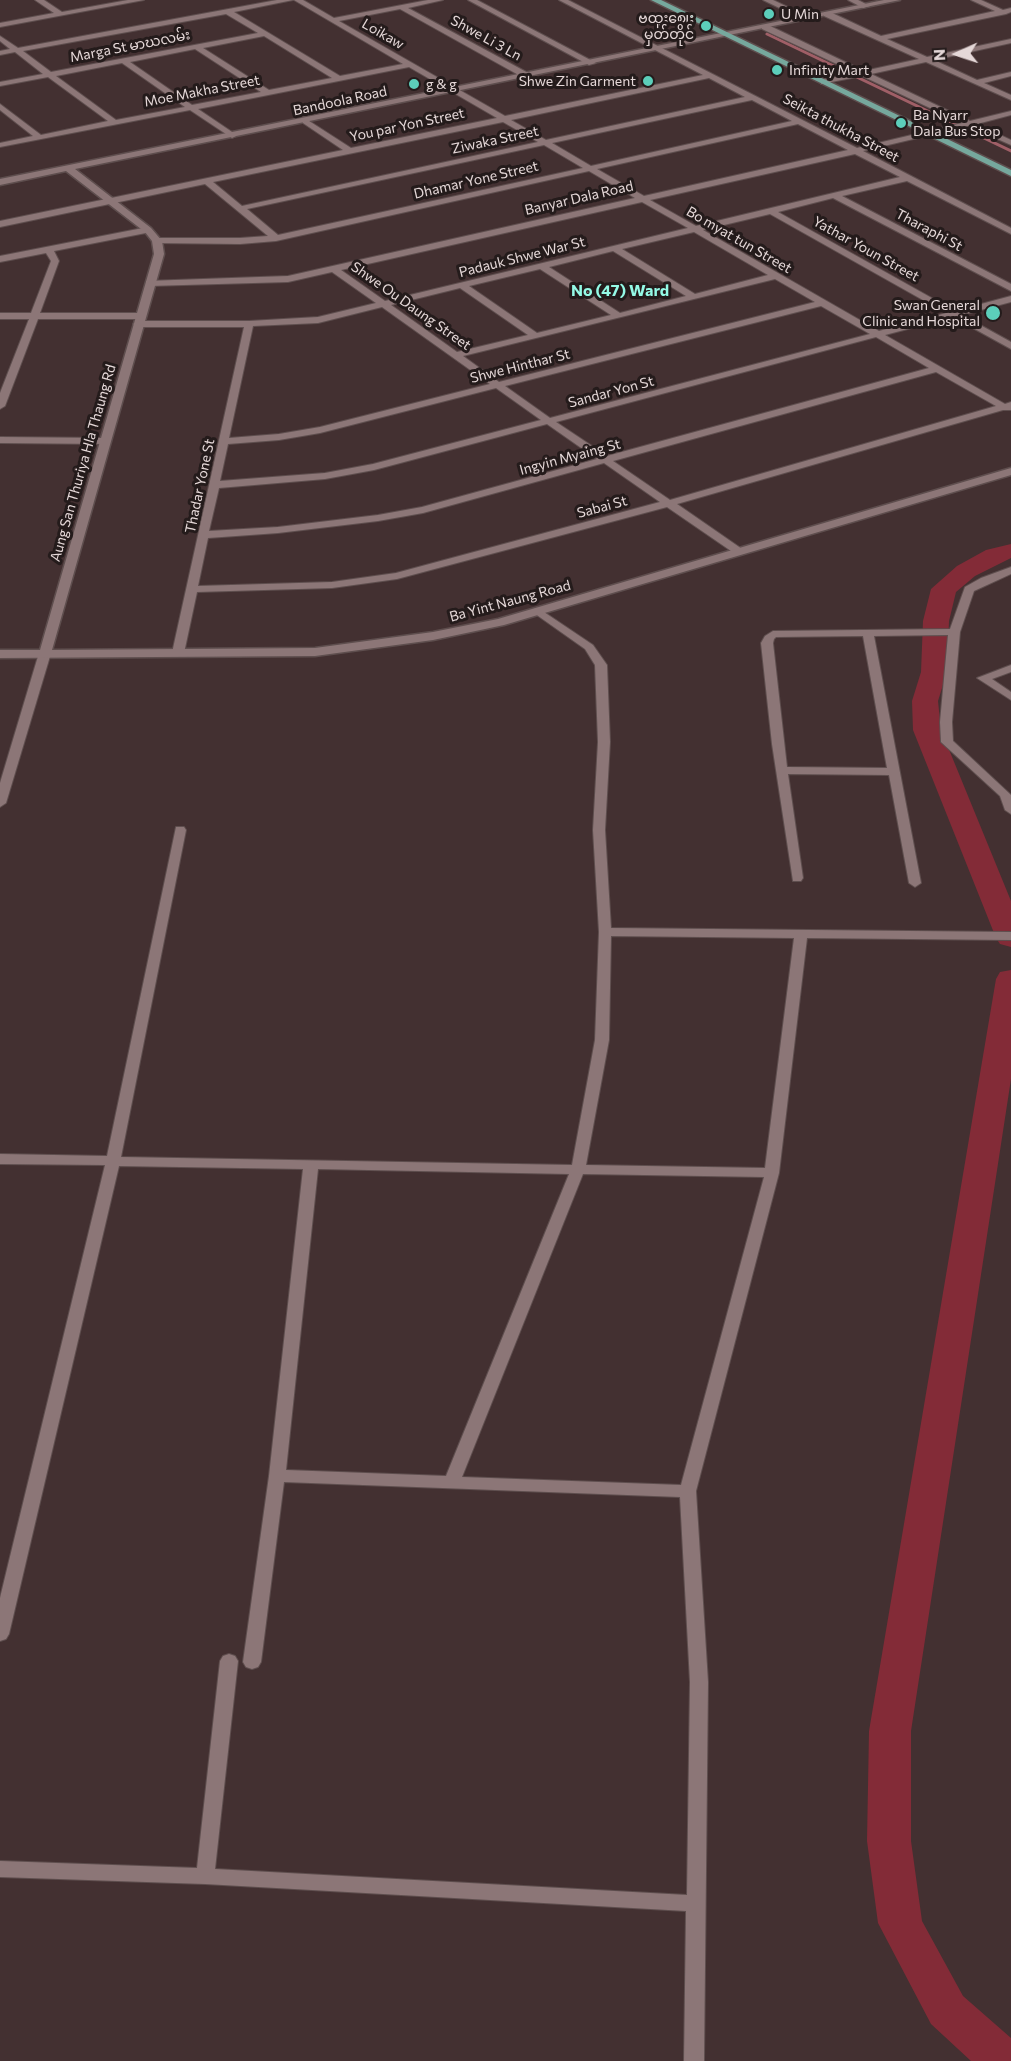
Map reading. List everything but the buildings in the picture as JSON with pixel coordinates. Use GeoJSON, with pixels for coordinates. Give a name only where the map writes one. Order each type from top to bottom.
{"type":"FeatureCollection","features":[{"type":"Feature","properties":{"kind":"main road"},"geometry":{"type":"LineString","coordinates":[[655,0],[1011,173]]}},
{"type":"Feature","properties":{"kind":"street"},"geometry":{"type":"LineString","coordinates":[[39,0],[60,14]]}},
{"type":"Feature","properties":{"kind":"street"},"geometry":{"type":"LineString","coordinates":[[0,25],[140,0]]}},
{"type":"Feature","properties":{"kind":"street"},"geometry":{"type":"LineString","coordinates":[[0,53],[289,0]]}},
{"type":"Feature","properties":{"kind":"street","name":"Loikaw"},"geometry":{"type":"LineString","coordinates":[[298,0],[454,91]]}},
{"type":"Feature","properties":{"kind":"street"},"geometry":{"type":"LineString","coordinates":[[333,20],[439,0]]}},
{"type":"Feature","properties":{"kind":"street"},"geometry":{"type":"LineString","coordinates":[[472,0],[592,63]]}},
{"type":"Feature","properties":{"kind":"street","name":"Seikta thukha Street"},"geometry":{"type":"LineString","coordinates":[[563,0],[1011,231]]}},
{"type":"Feature","properties":{"kind":"street"},"geometry":{"type":"LineString","coordinates":[[767,0],[807,18]]}},
{"type":"Feature","properties":{"kind":"street"},"geometry":{"type":"LineString","coordinates":[[852,0],[866,6]]}},
{"type":"Feature","properties":{"kind":"street","name":"Bandoola Road"},"geometry":{"type":"LineString","coordinates":[[0,182],[896,0]]}},
{"type":"Feature","properties":{"kind":"street"},"geometry":{"type":"LineString","coordinates":[[975,0],[1011,16]]}},
{"type":"Feature","properties":{"kind":"street","name":"Shwe Li 3 Ln"},"geometry":{"type":"LineString","coordinates":[[401,7],[527,76]]}},
{"type":"Feature","properties":{"kind":"street"},"geometry":{"type":"LineString","coordinates":[[879,38],[1011,10]]}},
{"type":"Feature","properties":{"kind":"street"},"geometry":{"type":"LineString","coordinates":[[227,11],[338,78]]}},
{"type":"Feature","properties":{"kind":"street"},"geometry":{"type":"LineString","coordinates":[[227,11],[338,78]]}},
{"type":"Feature","properties":{"kind":"street"},"geometry":{"type":"LineString","coordinates":[[827,14],[1011,98]]}},
{"type":"Feature","properties":{"kind":"street"},"geometry":{"type":"LineString","coordinates":[[765,27],[860,74],[1011,142]]}},
{"type":"Feature","properties":{"kind":"street","name":"Marga St မာဃလမ်း"},"geometry":{"type":"LineString","coordinates":[[0,84],[265,34]]}},
{"type":"Feature","properties":{"kind":"street"},"geometry":{"type":"LineString","coordinates":[[0,38],[114,122]]}},
{"type":"Feature","properties":{"kind":"street"},"geometry":{"type":"LineString","coordinates":[[824,82],[1011,41]]}},
{"type":"Feature","properties":{"kind":"street"},"geometry":{"type":"LineString","coordinates":[[196,47],[267,92]]}},
{"type":"Feature","properties":{"kind":"street"},"geometry":{"type":"LineString","coordinates":[[124,61],[232,136]]}},
{"type":"Feature","properties":{"kind":"street","name":"Moe Makha Street"},"geometry":{"type":"LineString","coordinates":[[0,145],[409,65]]}},
{"type":"Feature","properties":{"kind":"street"},"geometry":{"type":"LineString","coordinates":[[976,82],[1011,74]]}},
{"type":"Feature","properties":{"kind":"street","name":"You par Yon Street"},"geometry":{"type":"LineString","coordinates":[[0,224],[710,76]]}},
{"type":"Feature","properties":{"kind":"street","name":"Bo myat tun Street"},"geometry":{"type":"LineString","coordinates":[[454,91],[876,335],[1008,408]]}},
{"type":"Feature","properties":{"kind":"street","name":"Ziwaka Street"},"geometry":{"type":"LineString","coordinates":[[243,208],[752,98]]}},
{"type":"Feature","properties":{"kind":"street"},"geometry":{"type":"LineString","coordinates":[[0,106],[39,137]]}},
{"type":"Feature","properties":{"kind":"street","name":"Banyar Dala Road"},"geometry":{"type":"LineString","coordinates":[[149,283],[288,279],[855,151],[1011,113]]}},
{"type":"Feature","properties":{"kind":"street"},"geometry":{"type":"LineString","coordinates":[[306,121],[350,151]]}},
{"type":"Feature","properties":{"kind":"street","name":"Dhamar Yone Street"},"geometry":{"type":"LineString","coordinates":[[157,242],[276,238],[799,122]]}},
{"type":"Feature","properties":{"kind":"street"},"geometry":{"type":"LineString","coordinates":[[69,169],[148,230],[157,242]]}},
{"type":"Feature","properties":{"kind":"street","name":"Padauk Shwe War St"},"geometry":{"type":"LineString","coordinates":[[0,316],[249,324],[303,322],[908,178]]}},
{"type":"Feature","properties":{"kind":"street"},"geometry":{"type":"LineString","coordinates":[[206,180],[243,208],[276,238]]}},
{"type":"Feature","properties":{"kind":"street","name":"Tharaphi St"},"geometry":{"type":"LineString","coordinates":[[835,196],[1011,288]]}},
{"type":"Feature","properties":{"kind":"street","name":"Yathar Youn Street"},"geometry":{"type":"LineString","coordinates":[[771,211],[1011,346]]}},
{"type":"Feature","properties":{"kind":"street"},"geometry":{"type":"LineString","coordinates":[[0,259],[148,230]]}},
{"type":"Feature","properties":{"kind":"street","name":"Aung San Thuriya Hla Thaung Rd"},"geometry":{"type":"LineString","coordinates":[[0,803],[159,254],[157,242]]}},
{"type":"Feature","properties":{"kind":"street"},"geometry":{"type":"LineString","coordinates":[[614,248],[694,297]]}},
{"type":"Feature","properties":{"kind":"street"},"geometry":{"type":"LineString","coordinates":[[0,406],[55,261],[50,250]]}},
{"type":"Feature","properties":{"kind":"street"},"geometry":{"type":"LineString","coordinates":[[541,266],[619,316]]}},
{"type":"Feature","properties":{"kind":"street","name":"Shwe Ou Daung Street"},"geometry":{"type":"LineString","coordinates":[[334,269],[457,354],[498,386],[738,551]]}},
{"type":"Feature","properties":{"kind":"street"},"geometry":{"type":"LineString","coordinates":[[457,354],[619,316],[774,276]]}},
{"type":"Feature","properties":{"kind":"street"},"geometry":{"type":"LineString","coordinates":[[460,285],[536,336]]}},
{"type":"Feature","properties":{"kind":"street","name":"Sandar Yon St"},"geometry":{"type":"LineString","coordinates":[[214,485],[325,476],[374,467],[1011,299]]}},
{"type":"Feature","properties":{"kind":"street","name":"Shwe Hinthar St"},"geometry":{"type":"LineString","coordinates":[[224,441],[279,437],[320,430],[821,303]]}},
{"type":"Feature","properties":{"kind":"street","name":"Thadar Yone St"},"geometry":{"type":"LineString","coordinates":[[177,653],[249,324]]}},
{"type":"Feature","properties":{"kind":"street","name":"Ingyin Myaing St"},"geometry":{"type":"LineString","coordinates":[[203,535],[278,530],[412,512],[937,369]]}},
{"type":"Feature","properties":{"kind":"street","name":"Sabai St"},"geometry":{"type":"LineString","coordinates":[[192,589],[332,585],[397,576],[1008,408]]}},
{"type":"Feature","properties":{"kind":"street"},"geometry":{"type":"LineString","coordinates":[[0,440],[105,441]]}},
{"type":"Feature","properties":{"kind":"street","name":"Ba Yint Naung Road"},"geometry":{"type":"LineString","coordinates":[[0,654],[315,652],[433,636],[500,622],[1011,471]]}},
{"type":"Feature","properties":{"kind":"street"},"geometry":{"type":"LineString","coordinates":[[1011,570],[969,589],[954,632],[946,722],[947,742],[1005,795],[1011,810]]}},
{"type":"Feature","properties":{"kind":"street"},"geometry":{"type":"LineString","coordinates":[[452,1482],[578,1169],[602,1040],[605,932],[599,830],[604,742],[601,665],[589,647],[538,611]]}},
{"type":"Feature","properties":{"kind":"street"},"geometry":{"type":"LineString","coordinates":[[797,878],[767,643],[769,638],[773,634],[954,632]]}},
{"type":"Feature","properties":{"kind":"street"},"geometry":{"type":"LineString","coordinates":[[868,634],[915,883]]}},
{"type":"Feature","properties":{"kind":"street"},"geometry":{"type":"LineString","coordinates":[[1011,668],[983,678],[1011,697]]}},
{"type":"Feature","properties":{"kind":"street"},"geometry":{"type":"LineString","coordinates":[[782,770],[895,772]]}},
{"type":"Feature","properties":{"kind":"street"},"geometry":{"type":"LineString","coordinates":[[0,1634],[114,1161],[180,830]]}},
{"type":"Feature","properties":{"kind":"street"},"geometry":{"type":"LineString","coordinates":[[605,932],[1011,936]]}},
{"type":"Feature","properties":{"kind":"street"},"geometry":{"type":"LineString","coordinates":[[694,2061],[699,1682],[688,1491],[772,1173],[801,933]]}},
{"type":"Feature","properties":{"kind":"street"},"geometry":{"type":"LineString","coordinates":[[0,1159],[772,1173]]}},
{"type":"Feature","properties":{"kind":"street"},"geometry":{"type":"LineString","coordinates":[[252,1662],[277,1476],[310,1165]]}},
{"type":"Feature","properties":{"kind":"street"},"geometry":{"type":"LineString","coordinates":[[277,1476],[688,1491]]}},
{"type":"Feature","properties":{"kind":"street"},"geometry":{"type":"LineString","coordinates":[[205,1876],[228,1661]]}},
{"type":"Feature","properties":{"kind":"street"},"geometry":{"type":"LineString","coordinates":[[0,1869],[205,1876],[695,1903]]}},
{"type":"Feature","properties":{"kind":"waterway"},"geometry":{"type":"LineString","coordinates":[[767,34],[1011,151]]}},
{"type":"Feature","properties":{"kind":"waterway"},"geometry":{"type":"LineString","coordinates":[[1011,551],[995,555],[966,571],[944,589],[936,621],[934,672],[925,701],[927,730],[1011,938]]}},
{"type":"Feature","properties":{"kind":"waterway"},"geometry":{"type":"LineString","coordinates":[[1004,2061],[947,2010],[900,1923],[889,1841],[890,1731],[1011,979]]}},
{"type":"Feature","properties":{"kind":"place","name":"U Min"},"geometry":{"type":"Point","coordinates":[769,14]}},
{"type":"Feature","properties":{"kind":"place","name":"ဗထူးဈေး မှတ်တိုင်"},"geometry":{"type":"Point","coordinates":[706,26]}},
{"type":"Feature","properties":{"kind":"place","name":"Infinity Mart"},"geometry":{"type":"Point","coordinates":[777,70]}},
{"type":"Feature","properties":{"kind":"place","name":"Shwe Zin Garment"},"geometry":{"type":"Point","coordinates":[648,81]}},
{"type":"Feature","properties":{"kind":"place","name":"g & g"},"geometry":{"type":"Point","coordinates":[414,84]}},
{"type":"Feature","properties":{"kind":"place","name":"Ba Nyarr Dala Bus Stop"},"geometry":{"type":"Point","coordinates":[901,123]}},
{"type":"Feature","properties":{"kind":"place","name":"Swan General Clinic and Hospital"},"geometry":{"type":"Point","coordinates":[993,313]}},
{"type":"Feature","properties":{"kind":"district","name":"No (47) Ward"},"geometry":{"type":"Point","coordinates":[620,291]}}]}
